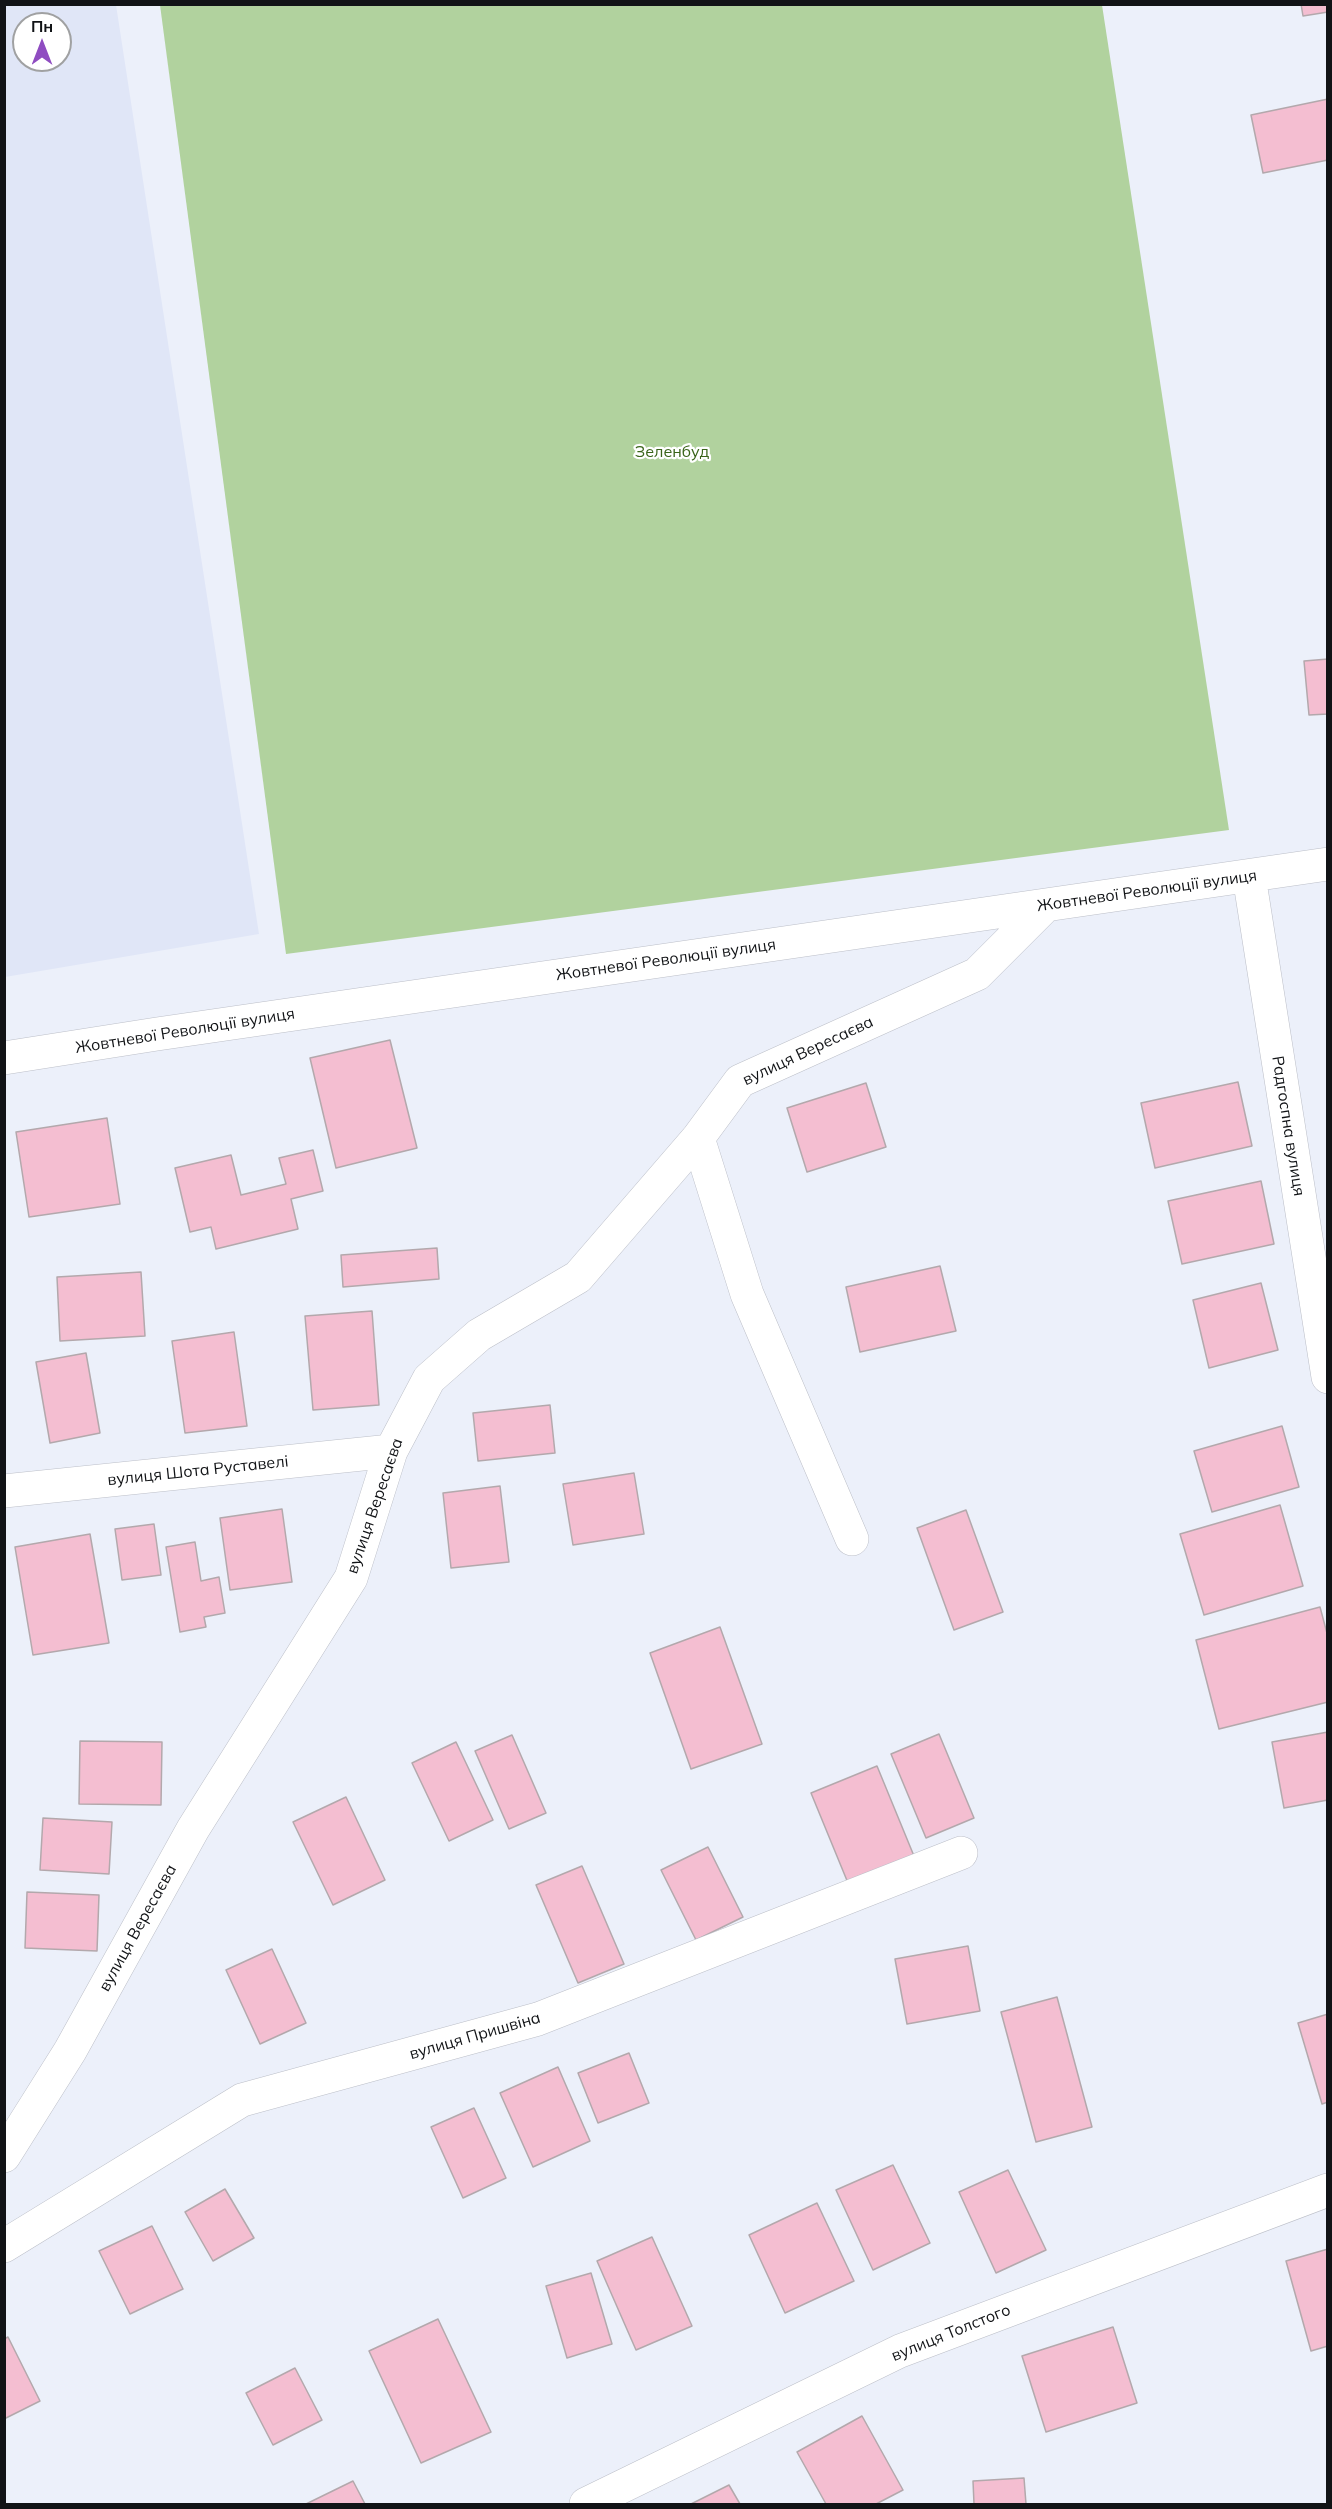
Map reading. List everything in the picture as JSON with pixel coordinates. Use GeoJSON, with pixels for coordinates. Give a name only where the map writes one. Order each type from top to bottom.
{"type":"FeatureCollection","features":[{"type":"Feature","properties":{"kind":"street","name":"Жовтневої Революції вулиця"},"geometry":{"type":"LineString","coordinates":[[4,1058],[1328,864]]}},
{"type":"Feature","properties":{"kind":"street","name":"Радгоспна вулиця"},"geometry":{"type":"LineString","coordinates":[[1249,876],[1328,1377]]}},
{"type":"Feature","properties":{"kind":"street","name":"вулиця Вересаєва"},"geometry":{"type":"LineString","coordinates":[[4,2156],[70,2051],[193,1829],[351,1578],[391,1451],[429,1379],[479,1335],[578,1277],[698,1138],[740,1081],[977,974],[1045,906]]}},
{"type":"Feature","properties":{"kind":"street"},"geometry":{"type":"LineString","coordinates":[[698,1138],[747,1294],[852,1539]]}},
{"type":"Feature","properties":{"kind":"street","name":"вулиця Шота Руставелі"},"geometry":{"type":"LineString","coordinates":[[4,1491],[391,1451]]}},
{"type":"Feature","properties":{"kind":"street","name":"вулиця Пришвіна"},"geometry":{"type":"LineString","coordinates":[[4,2246],[242,2100],[538,2019],[961,1853]]}},
{"type":"Feature","properties":{"kind":"street","name":"вулиця Толстого"},"geometry":{"type":"LineString","coordinates":[[586,2505],[900,2352],[1227,2225],[1328,2190]]}},
{"type":"Feature","properties":{"kind":"shaded area"},"geometry":{"type":"Polygon","coordinates":[[[5,4],[116,5],[259,934],[5,977],[5,4]]]}},
{"type":"Feature","properties":{"kind":"green space","name":"Зеленбуд"},"geometry":{"type":"Polygon","coordinates":[[[160,5],[1102,5],[1229,830],[286,954],[160,5]]]}},
{"type":"Feature","properties":{"kind":"building"},"geometry":{"type":"Polygon","coordinates":[[[1301,4],[1328,4],[1328,12],[1303,16],[1301,4]]]}},
{"type":"Feature","properties":{"kind":"building"},"geometry":{"type":"Polygon","coordinates":[[[1328,99],[1328,160],[1263,173],[1251,115],[1328,99]]]}},
{"type":"Feature","properties":{"kind":"building"},"geometry":{"type":"Polygon","coordinates":[[[1328,659],[1328,714],[1309,715],[1304,661],[1328,659]]]}},
{"type":"Feature","properties":{"kind":"building"},"geometry":{"type":"Polygon","coordinates":[[[390,1040],[417,1148],[336,1168],[310,1058],[390,1040]]]}},
{"type":"Feature","properties":{"kind":"building"},"geometry":{"type":"Polygon","coordinates":[[[1238,1082],[1252,1146],[1155,1168],[1141,1103],[1238,1082]]]}},
{"type":"Feature","properties":{"kind":"building"},"geometry":{"type":"Polygon","coordinates":[[[866,1083],[886,1147],[807,1172],[787,1108],[866,1083]]]}},
{"type":"Feature","properties":{"kind":"building"},"geometry":{"type":"Polygon","coordinates":[[[107,1118],[120,1204],[29,1217],[16,1132],[107,1118]]]}},
{"type":"Feature","properties":{"kind":"building"},"geometry":{"type":"Polygon","coordinates":[[[313,1150],[323,1191],[291,1199],[298,1229],[216,1249],[211,1227],[190,1232],[175,1168],[231,1155],[241,1195],[286,1184],[279,1158],[313,1150]]]}},
{"type":"Feature","properties":{"kind":"building"},"geometry":{"type":"Polygon","coordinates":[[[1261,1181],[1274,1244],[1182,1264],[1168,1201],[1261,1181]]]}},
{"type":"Feature","properties":{"kind":"building"},"geometry":{"type":"Polygon","coordinates":[[[437,1248],[439,1279],[343,1287],[341,1255],[437,1248]]]}},
{"type":"Feature","properties":{"kind":"building"},"geometry":{"type":"Polygon","coordinates":[[[940,1266],[956,1331],[860,1352],[846,1287],[940,1266]]]}},
{"type":"Feature","properties":{"kind":"building"},"geometry":{"type":"Polygon","coordinates":[[[141,1272],[145,1336],[60,1341],[57,1277],[141,1272]]]}},
{"type":"Feature","properties":{"kind":"building"},"geometry":{"type":"Polygon","coordinates":[[[1261,1283],[1278,1350],[1209,1368],[1193,1300],[1261,1283]]]}},
{"type":"Feature","properties":{"kind":"building"},"geometry":{"type":"Polygon","coordinates":[[[372,1311],[379,1405],[313,1410],[305,1316],[372,1311]]]}},
{"type":"Feature","properties":{"kind":"building"},"geometry":{"type":"Polygon","coordinates":[[[234,1332],[247,1426],[185,1433],[172,1341],[234,1332]]]}},
{"type":"Feature","properties":{"kind":"building"},"geometry":{"type":"Polygon","coordinates":[[[86,1353],[100,1433],[50,1443],[36,1362],[86,1353]]]}},
{"type":"Feature","properties":{"kind":"building"},"geometry":{"type":"Polygon","coordinates":[[[550,1405],[555,1453],[478,1461],[473,1413],[550,1405]]]}},
{"type":"Feature","properties":{"kind":"building"},"geometry":{"type":"Polygon","coordinates":[[[1282,1426],[1299,1487],[1212,1512],[1194,1451],[1282,1426]]]}},
{"type":"Feature","properties":{"kind":"building"},"geometry":{"type":"Polygon","coordinates":[[[634,1473],[644,1534],[573,1545],[563,1484],[634,1473]]]}},
{"type":"Feature","properties":{"kind":"building"},"geometry":{"type":"Polygon","coordinates":[[[500,1486],[509,1562],[451,1568],[443,1493],[500,1486]]]}},
{"type":"Feature","properties":{"kind":"building"},"geometry":{"type":"Polygon","coordinates":[[[1280,1505],[1303,1586],[1204,1615],[1180,1534],[1280,1505]]]}},
{"type":"Feature","properties":{"kind":"building"},"geometry":{"type":"Polygon","coordinates":[[[282,1509],[292,1582],[230,1590],[220,1518],[282,1509]]]}},
{"type":"Feature","properties":{"kind":"building"},"geometry":{"type":"Polygon","coordinates":[[[966,1510],[1003,1612],[954,1630],[917,1528],[966,1510]]]}},
{"type":"Feature","properties":{"kind":"building"},"geometry":{"type":"Polygon","coordinates":[[[154,1524],[161,1575],[122,1580],[115,1529],[154,1524]]]}},
{"type":"Feature","properties":{"kind":"building"},"geometry":{"type":"Polygon","coordinates":[[[90,1534],[109,1643],[33,1655],[15,1547],[90,1534]]]}},
{"type":"Feature","properties":{"kind":"building"},"geometry":{"type":"Polygon","coordinates":[[[195,1542],[201,1581],[219,1577],[225,1613],[204,1617],[206,1627],[180,1632],[166,1547],[195,1542]]]}},
{"type":"Feature","properties":{"kind":"building"},"geometry":{"type":"Polygon","coordinates":[[[1320,1607],[1328,1637],[1328,1702],[1219,1729],[1196,1640],[1320,1607]]]}},
{"type":"Feature","properties":{"kind":"building"},"geometry":{"type":"Polygon","coordinates":[[[720,1627],[762,1744],[691,1769],[650,1653],[720,1627]]]}},
{"type":"Feature","properties":{"kind":"building"},"geometry":{"type":"Polygon","coordinates":[[[1328,1732],[1328,1800],[1284,1808],[1272,1742],[1328,1732]]]}},
{"type":"Feature","properties":{"kind":"building"},"geometry":{"type":"Polygon","coordinates":[[[939,1734],[974,1818],[926,1838],[891,1754],[939,1734]]]}},
{"type":"Feature","properties":{"kind":"building"},"geometry":{"type":"Polygon","coordinates":[[[512,1735],[546,1813],[509,1829],[475,1751],[512,1735]]]}},
{"type":"Feature","properties":{"kind":"building"},"geometry":{"type":"Polygon","coordinates":[[[80,1741],[162,1742],[161,1805],[79,1804],[80,1741]]]}},
{"type":"Feature","properties":{"kind":"building"},"geometry":{"type":"Polygon","coordinates":[[[456,1742],[493,1820],[449,1841],[412,1763],[456,1742]]]}},
{"type":"Feature","properties":{"kind":"building"},"geometry":{"type":"Polygon","coordinates":[[[877,1766],[914,1856],[848,1883],[811,1793],[877,1766]]]}},
{"type":"Feature","properties":{"kind":"building"},"geometry":{"type":"Polygon","coordinates":[[[346,1797],[385,1880],[333,1905],[293,1822],[346,1797]]]}},
{"type":"Feature","properties":{"kind":"building"},"geometry":{"type":"Polygon","coordinates":[[[43,1818],[112,1822],[109,1874],[40,1870],[43,1818]]]}},
{"type":"Feature","properties":{"kind":"building"},"geometry":{"type":"Polygon","coordinates":[[[708,1847],[743,1917],[696,1940],[661,1870],[708,1847]]]}},
{"type":"Feature","properties":{"kind":"building"},"geometry":{"type":"Polygon","coordinates":[[[582,1866],[624,1964],[578,1983],[536,1885],[582,1866]]]}},
{"type":"Feature","properties":{"kind":"building"},"geometry":{"type":"Polygon","coordinates":[[[27,1892],[99,1895],[97,1951],[25,1948],[27,1892]]]}},
{"type":"Feature","properties":{"kind":"building"},"geometry":{"type":"Polygon","coordinates":[[[968,1946],[980,2011],[907,2024],[895,1959],[968,1946]]]}},
{"type":"Feature","properties":{"kind":"building"},"geometry":{"type":"Polygon","coordinates":[[[272,1949],[306,2023],[260,2044],[226,1970],[272,1949]]]}},
{"type":"Feature","properties":{"kind":"building"},"geometry":{"type":"Polygon","coordinates":[[[1057,1997],[1092,2127],[1036,2142],[1001,2012],[1057,1997]]]}},
{"type":"Feature","properties":{"kind":"building"},"geometry":{"type":"Polygon","coordinates":[[[1328,2014],[1328,2102],[1322,2104],[1298,2023],[1328,2014]]]}},
{"type":"Feature","properties":{"kind":"building"},"geometry":{"type":"Polygon","coordinates":[[[629,2053],[649,2103],[598,2123],[578,2073],[629,2053]]]}},
{"type":"Feature","properties":{"kind":"building"},"geometry":{"type":"Polygon","coordinates":[[[558,2067],[590,2141],[533,2167],[500,2093],[558,2067]]]}},
{"type":"Feature","properties":{"kind":"building"},"geometry":{"type":"Polygon","coordinates":[[[474,2108],[506,2178],[463,2198],[431,2127],[474,2108]]]}},
{"type":"Feature","properties":{"kind":"building"},"geometry":{"type":"Polygon","coordinates":[[[893,2165],[930,2243],[873,2270],[836,2190],[893,2165]]]}},
{"type":"Feature","properties":{"kind":"building"},"geometry":{"type":"Polygon","coordinates":[[[1008,2170],[1046,2250],[996,2273],[959,2192],[1008,2170]]]}},
{"type":"Feature","properties":{"kind":"building"},"geometry":{"type":"Polygon","coordinates":[[[225,2189],[254,2238],[213,2261],[185,2212],[225,2189]]]}},
{"type":"Feature","properties":{"kind":"building"},"geometry":{"type":"Polygon","coordinates":[[[817,2203],[854,2281],[785,2313],[749,2235],[817,2203]]]}},
{"type":"Feature","properties":{"kind":"building"},"geometry":{"type":"Polygon","coordinates":[[[152,2226],[183,2289],[130,2314],[99,2251],[152,2226]]]}},
{"type":"Feature","properties":{"kind":"building"},"geometry":{"type":"Polygon","coordinates":[[[652,2237],[692,2326],[636,2350],[597,2261],[652,2237]]]}},
{"type":"Feature","properties":{"kind":"building"},"geometry":{"type":"Polygon","coordinates":[[[1328,2249],[1328,2346],[1311,2351],[1286,2261],[1328,2249]]]}},
{"type":"Feature","properties":{"kind":"building"},"geometry":{"type":"Polygon","coordinates":[[[591,2273],[612,2344],[567,2358],[546,2286],[591,2273]]]}},
{"type":"Feature","properties":{"kind":"building"},"geometry":{"type":"Polygon","coordinates":[[[438,2319],[491,2432],[421,2463],[369,2351],[438,2319]]]}},
{"type":"Feature","properties":{"kind":"building"},"geometry":{"type":"Polygon","coordinates":[[[1113,2327],[1137,2403],[1046,2432],[1022,2356],[1113,2327]]]}},
{"type":"Feature","properties":{"kind":"building"},"geometry":{"type":"Polygon","coordinates":[[[8,2337],[40,2401],[4,2419],[4,2339],[8,2337]]]}},
{"type":"Feature","properties":{"kind":"building"},"geometry":{"type":"Polygon","coordinates":[[[295,2368],[322,2420],[273,2445],[246,2393],[295,2368]]]}},
{"type":"Feature","properties":{"kind":"building"},"geometry":{"type":"Polygon","coordinates":[[[862,2416],[903,2490],[876,2504],[826,2504],[797,2452],[862,2416]]]}},
{"type":"Feature","properties":{"kind":"building"},"geometry":{"type":"Polygon","coordinates":[[[1024,2478],[1026,2504],[974,2504],[973,2481],[1024,2478]]]}},
{"type":"Feature","properties":{"kind":"building"},"geometry":{"type":"Polygon","coordinates":[[[353,2481],[365,2504],[306,2504],[353,2481]]]}},
{"type":"Feature","properties":{"kind":"building"},"geometry":{"type":"Polygon","coordinates":[[[729,2485],[740,2504],[691,2504],[729,2485]]]}}]}
